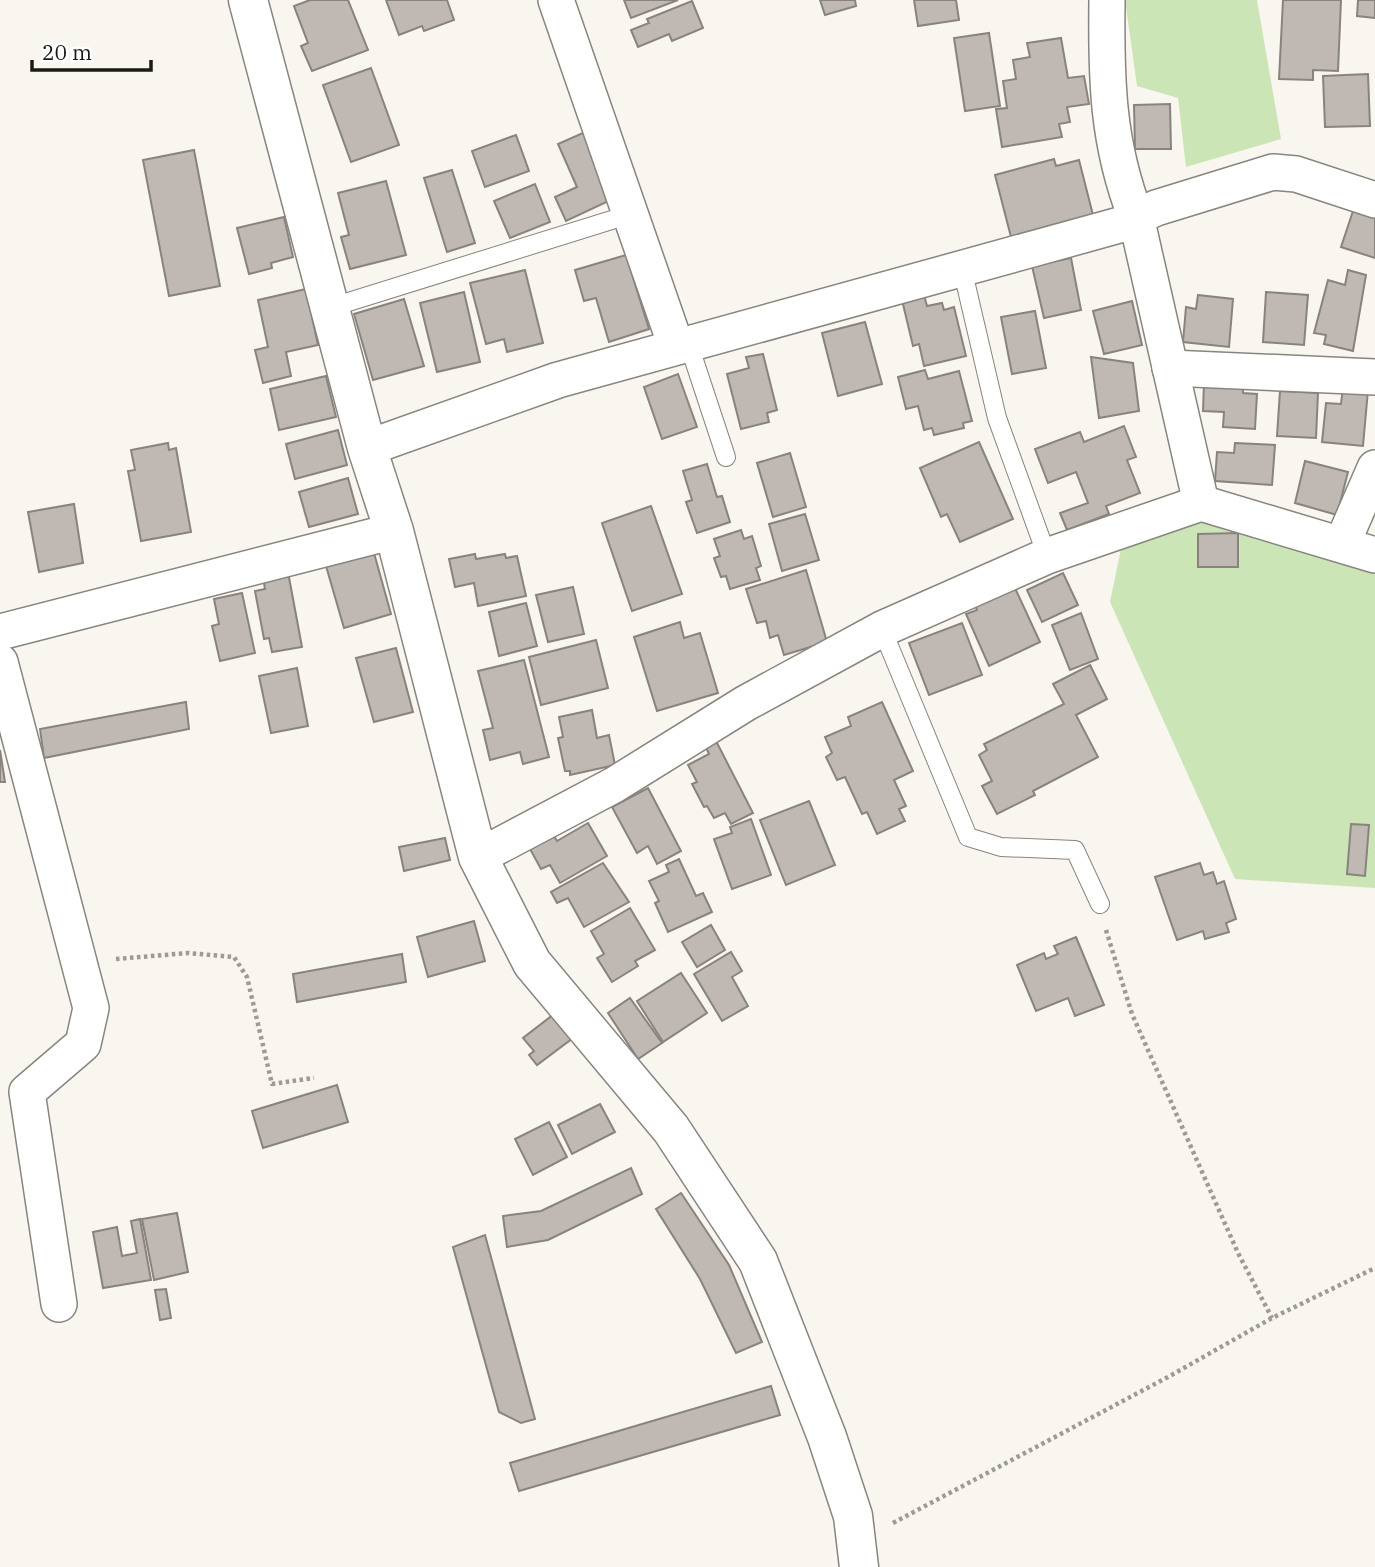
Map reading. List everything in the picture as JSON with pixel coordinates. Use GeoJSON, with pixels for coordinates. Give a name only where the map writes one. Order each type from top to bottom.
{"type":"FeatureCollection","features":[{"type":"Feature","properties":{"kind":"street"},"geometry":{"type":"LineString","coordinates":[[248,0],[329,308],[394,531],[478,857],[531,964],[671,1129],[758,1261],[827,1437],[853,1516],[858,1555]]}},
{"type":"Feature","properties":{"kind":"street"},"geometry":{"type":"LineString","coordinates":[[556,0],[631,214],[682,344]]}},
{"type":"Feature","properties":{"kind":"street"},"geometry":{"type":"LineString","coordinates":[[1107,0],[1109,111],[1120,177],[1136,217],[1201,503]]}},
{"type":"Feature","properties":{"kind":"street"},"geometry":{"type":"LineString","coordinates":[[368,448],[558,380],[1123,224],[1156,208],[1273,172],[1296,174],[1375,200]]}},
{"type":"Feature","properties":{"kind":"street"},"geometry":{"type":"LineString","coordinates":[[1170,368],[1375,377]]}},
{"type":"Feature","properties":{"kind":"street"},"geometry":{"type":"LineString","coordinates":[[1342,544],[1375,468]]}},
{"type":"Feature","properties":{"kind":"street"},"geometry":{"type":"LineString","coordinates":[[478,857],[614,785],[746,703],[882,629],[1047,556],[1201,503],[1375,555]]}},
{"type":"Feature","properties":{"kind":"street"},"geometry":{"type":"LineString","coordinates":[[0,632],[394,531]]}},
{"type":"Feature","properties":{"kind":"street"},"geometry":{"type":"LineString","coordinates":[[0,662],[92,1008],[83,1044],[27,1092],[59,1304]]}},
{"type":"Feature","properties":{"kind":"lane"},"geometry":{"type":"LineString","coordinates":[[329,308],[631,214]]}},
{"type":"Feature","properties":{"kind":"lane"},"geometry":{"type":"LineString","coordinates":[[962,268],[997,418],[1047,556]]}},
{"type":"Feature","properties":{"kind":"lane"},"geometry":{"type":"LineString","coordinates":[[682,344],[726,457]]}},
{"type":"Feature","properties":{"kind":"lane"},"geometry":{"type":"LineString","coordinates":[[882,629],[968,837],[1001,848],[1076,850],[1100,904]]}},
{"type":"Feature","properties":{"kind":"path"},"geometry":{"type":"LineString","coordinates":[[1100,904],[1132,1014],[1238,1253],[1272,1318]]}},
{"type":"Feature","properties":{"kind":"path"},"geometry":{"type":"LineString","coordinates":[[80,962],[188,953],[234,957],[247,976],[272,1084],[314,1078]]}},
{"type":"Feature","properties":{"kind":"path"},"geometry":{"type":"LineString","coordinates":[[858,1555],[1272,1318],[1375,1268]]}},
{"type":"Feature","properties":{"kind":"green space"},"geometry":{"type":"Polygon","coordinates":[[[1125,0],[1257,0],[1281,139],[1186,167],[1178,98],[1137,86],[1125,0]]]}},
{"type":"Feature","properties":{"kind":"green space"},"geometry":{"type":"Polygon","coordinates":[[[1188,516],[1375,573],[1375,888],[1235,879],[1110,602],[1123,539],[1188,516]]]}},
{"type":"Feature","properties":{"kind":"building"},"geometry":{"type":"Polygon","coordinates":[[[310,0],[348,0],[368,50],[312,71],[301,46],[308,43],[294,6],[310,0]]]}},
{"type":"Feature","properties":{"kind":"building"},"geometry":{"type":"Polygon","coordinates":[[[386,0],[447,0],[454,20],[424,31],[422,26],[399,35],[386,0]]]}},
{"type":"Feature","properties":{"kind":"building"},"geometry":{"type":"Polygon","coordinates":[[[624,0],[678,0],[631,18],[624,0]]]}},
{"type":"Feature","properties":{"kind":"building"},"geometry":{"type":"Polygon","coordinates":[[[820,0],[855,0],[856,6],[825,15],[820,0]]]}},
{"type":"Feature","properties":{"kind":"building"},"geometry":{"type":"Polygon","coordinates":[[[914,0],[956,0],[959,20],[918,26],[914,0]]]}},
{"type":"Feature","properties":{"kind":"building"},"geometry":{"type":"Polygon","coordinates":[[[1283,0],[1341,0],[1338,71],[1313,70],[1313,80],[1279,79],[1283,0]]]}},
{"type":"Feature","properties":{"kind":"building"},"geometry":{"type":"Polygon","coordinates":[[[1358,0],[1375,0],[1375,18],[1357,16],[1358,0]]]}},
{"type":"Feature","properties":{"kind":"building"},"geometry":{"type":"Polygon","coordinates":[[[692,1],[703,28],[672,41],[669,34],[638,47],[631,30],[649,23],[647,19],[692,1]]]}},
{"type":"Feature","properties":{"kind":"building"},"geometry":{"type":"Polygon","coordinates":[[[989,33],[1000,106],[965,111],[954,38],[989,33]]]}},
{"type":"Feature","properties":{"kind":"building"},"geometry":{"type":"Polygon","coordinates":[[[1061,38],[1068,78],[1084,76],[1089,104],[1067,107],[1070,122],[1059,124],[1062,137],[1002,147],[996,109],[1007,108],[1003,81],[1016,79],[1013,60],[1030,57],[1027,43],[1061,38]]]}},
{"type":"Feature","properties":{"kind":"building"},"geometry":{"type":"Polygon","coordinates":[[[371,68],[399,145],[351,162],[323,85],[371,68]]]}},
{"type":"Feature","properties":{"kind":"building"},"geometry":{"type":"Polygon","coordinates":[[[1368,74],[1370,126],[1325,127],[1323,76],[1368,74]]]}},
{"type":"Feature","properties":{"kind":"building"},"geometry":{"type":"Polygon","coordinates":[[[1170,104],[1171,149],[1135,149],[1134,105],[1170,104]]]}},
{"type":"Feature","properties":{"kind":"building"},"geometry":{"type":"Polygon","coordinates":[[[585,132],[615,198],[566,221],[555,197],[577,187],[558,144],[585,132]]]}},
{"type":"Feature","properties":{"kind":"building"},"geometry":{"type":"Polygon","coordinates":[[[516,135],[529,171],[485,187],[472,151],[516,135]]]}},
{"type":"Feature","properties":{"kind":"building"},"geometry":{"type":"Polygon","coordinates":[[[194,150],[220,286],[169,296],[143,160],[194,150]]]}},
{"type":"Feature","properties":{"kind":"building"},"geometry":{"type":"Polygon","coordinates":[[[1054,159],[1056,166],[1079,160],[1093,215],[1011,237],[995,175],[1054,159]]]}},
{"type":"Feature","properties":{"kind":"building"},"geometry":{"type":"Polygon","coordinates":[[[452,170],[475,243],[447,252],[424,178],[452,170]]]}},
{"type":"Feature","properties":{"kind":"building"},"geometry":{"type":"Polygon","coordinates":[[[386,181],[406,255],[350,269],[341,237],[349,235],[338,193],[386,181]]]}},
{"type":"Feature","properties":{"kind":"building"},"geometry":{"type":"Polygon","coordinates":[[[535,184],[550,222],[510,238],[494,201],[535,184]]]}},
{"type":"Feature","properties":{"kind":"building"},"geometry":{"type":"Polygon","coordinates":[[[1353,211],[1375,218],[1375,258],[1341,247],[1353,211]]]}},
{"type":"Feature","properties":{"kind":"building"},"geometry":{"type":"Polygon","coordinates":[[[284,217],[293,257],[271,263],[272,268],[249,274],[237,228],[284,217]]]}},
{"type":"Feature","properties":{"kind":"building"},"geometry":{"type":"Polygon","coordinates":[[[626,255],[649,329],[609,342],[596,298],[584,301],[575,270],[626,255]]]}},
{"type":"Feature","properties":{"kind":"building"},"geometry":{"type":"Polygon","coordinates":[[[1071,258],[1081,310],[1044,318],[1032,266],[1071,258]]]}},
{"type":"Feature","properties":{"kind":"building"},"geometry":{"type":"Polygon","coordinates":[[[525,270],[543,343],[507,352],[504,339],[486,344],[470,283],[525,270]]]}},
{"type":"Feature","properties":{"kind":"building"},"geometry":{"type":"Polygon","coordinates":[[[1348,270],[1366,275],[1353,351],[1324,344],[1326,335],[1314,333],[1328,280],[1345,285],[1348,270]]]}},
{"type":"Feature","properties":{"kind":"building"},"geometry":{"type":"Polygon","coordinates":[[[306,289],[318,345],[286,352],[291,376],[263,383],[255,350],[268,347],[258,300],[306,289]]]}},
{"type":"Feature","properties":{"kind":"building"},"geometry":{"type":"Polygon","coordinates":[[[464,292],[480,362],[437,372],[420,303],[464,292]]]}},
{"type":"Feature","properties":{"kind":"building"},"geometry":{"type":"Polygon","coordinates":[[[1266,292],[1308,295],[1304,345],[1263,342],[1266,292]]]}},
{"type":"Feature","properties":{"kind":"building"},"geometry":{"type":"Polygon","coordinates":[[[924,295],[927,306],[942,303],[944,310],[954,307],[966,356],[924,366],[919,344],[913,346],[902,300],[924,295]]]}},
{"type":"Feature","properties":{"kind":"building"},"geometry":{"type":"Polygon","coordinates":[[[1198,295],[1233,299],[1229,347],[1183,342],[1186,307],[1196,309],[1198,295]]]}},
{"type":"Feature","properties":{"kind":"building"},"geometry":{"type":"Polygon","coordinates":[[[404,299],[424,366],[373,380],[354,314],[404,299]]]}},
{"type":"Feature","properties":{"kind":"building"},"geometry":{"type":"Polygon","coordinates":[[[1132,301],[1142,345],[1104,354],[1093,311],[1132,301]]]}},
{"type":"Feature","properties":{"kind":"building"},"geometry":{"type":"Polygon","coordinates":[[[1035,311],[1046,368],[1012,374],[1001,317],[1035,311]]]}},
{"type":"Feature","properties":{"kind":"building"},"geometry":{"type":"Polygon","coordinates":[[[865,322],[882,384],[838,396],[822,333],[865,322]]]}},
{"type":"Feature","properties":{"kind":"building"},"geometry":{"type":"Polygon","coordinates":[[[763,354],[777,410],[767,413],[769,422],[741,429],[727,374],[749,368],[746,357],[763,354]]]}},
{"type":"Feature","properties":{"kind":"building"},"geometry":{"type":"Polygon","coordinates":[[[1091,357],[1133,363],[1139,411],[1099,418],[1091,357]]]}},
{"type":"Feature","properties":{"kind":"building"},"geometry":{"type":"Polygon","coordinates":[[[925,370],[928,379],[959,371],[972,421],[963,423],[964,428],[934,435],[932,428],[924,430],[918,406],[906,409],[898,377],[925,370]]]}},
{"type":"Feature","properties":{"kind":"building"},"geometry":{"type":"Polygon","coordinates":[[[678,374],[697,427],[662,439],[644,387],[678,374]]]}},
{"type":"Feature","properties":{"kind":"building"},"geometry":{"type":"Polygon","coordinates":[[[326,376],[336,417],[279,430],[270,389],[326,376]]]}},
{"type":"Feature","properties":{"kind":"building"},"geometry":{"type":"Polygon","coordinates":[[[1204,382],[1243,385],[1243,393],[1257,394],[1255,429],[1223,427],[1224,412],[1203,411],[1204,382]]]}},
{"type":"Feature","properties":{"kind":"building"},"geometry":{"type":"Polygon","coordinates":[[[1343,387],[1368,390],[1363,446],[1322,442],[1326,403],[1341,404],[1343,387]]]}},
{"type":"Feature","properties":{"kind":"building"},"geometry":{"type":"Polygon","coordinates":[[[1280,391],[1318,393],[1316,438],[1277,436],[1280,391]]]}},
{"type":"Feature","properties":{"kind":"building"},"geometry":{"type":"Polygon","coordinates":[[[1124,426],[1136,457],[1127,460],[1140,493],[1106,506],[1109,514],[1067,530],[1060,513],[1088,503],[1076,472],[1048,483],[1035,449],[1080,432],[1084,442],[1124,426]]]}},
{"type":"Feature","properties":{"kind":"building"},"geometry":{"type":"Polygon","coordinates":[[[338,430],[347,465],[295,479],[286,444],[338,430]]]}},
{"type":"Feature","properties":{"kind":"building"},"geometry":{"type":"Polygon","coordinates":[[[979,442],[1013,519],[960,542],[947,514],[941,517],[920,468],[979,442]]]}},
{"type":"Feature","properties":{"kind":"building"},"geometry":{"type":"Polygon","coordinates":[[[168,443],[169,450],[176,448],[191,532],[141,541],[128,471],[135,470],[131,450],[168,443]]]}},
{"type":"Feature","properties":{"kind":"building"},"geometry":{"type":"Polygon","coordinates":[[[1235,443],[1275,445],[1272,485],[1215,481],[1217,452],[1234,453],[1235,443]]]}},
{"type":"Feature","properties":{"kind":"building"},"geometry":{"type":"Polygon","coordinates":[[[790,453],[806,507],[773,517],[757,463],[790,453]]]}},
{"type":"Feature","properties":{"kind":"building"},"geometry":{"type":"Polygon","coordinates":[[[1305,461],[1348,472],[1337,515],[1295,503],[1305,461]]]}},
{"type":"Feature","properties":{"kind":"building"},"geometry":{"type":"Polygon","coordinates":[[[707,464],[717,497],[722,496],[730,522],[697,533],[686,502],[692,500],[683,471],[707,464]]]}},
{"type":"Feature","properties":{"kind":"building"},"geometry":{"type":"Polygon","coordinates":[[[348,478],[358,514],[309,527],[299,492],[348,478]]]}},
{"type":"Feature","properties":{"kind":"building"},"geometry":{"type":"Polygon","coordinates":[[[74,504],[83,563],[39,572],[28,512],[74,504]]]}},
{"type":"Feature","properties":{"kind":"building"},"geometry":{"type":"Polygon","coordinates":[[[651,506],[682,594],[632,611],[602,523],[651,506]]]}},
{"type":"Feature","properties":{"kind":"building"},"geometry":{"type":"Polygon","coordinates":[[[805,514],[819,560],[782,571],[769,524],[805,514]]]}},
{"type":"Feature","properties":{"kind":"building"},"geometry":{"type":"Polygon","coordinates":[[[741,530],[744,539],[752,536],[761,566],[756,568],[760,580],[730,589],[726,576],[721,577],[714,558],[720,556],[714,539],[741,530]]]}},
{"type":"Feature","properties":{"kind":"building"},"geometry":{"type":"Polygon","coordinates":[[[1238,533],[1238,567],[1198,567],[1198,534],[1238,533]]]}},
{"type":"Feature","properties":{"kind":"building"},"geometry":{"type":"Polygon","coordinates":[[[374,553],[391,614],[344,628],[326,566],[374,553]]]}},
{"type":"Feature","properties":{"kind":"building"},"geometry":{"type":"Polygon","coordinates":[[[475,554],[476,559],[505,554],[506,558],[517,556],[526,596],[478,606],[474,583],[455,587],[449,559],[475,554]]]}},
{"type":"Feature","properties":{"kind":"building"},"geometry":{"type":"Polygon","coordinates":[[[806,570],[827,642],[784,655],[778,635],[770,638],[766,621],[757,623],[746,589],[806,570]]]}},
{"type":"Feature","properties":{"kind":"building"},"geometry":{"type":"Polygon","coordinates":[[[288,572],[302,647],[272,652],[269,638],[264,639],[255,591],[265,589],[263,577],[288,572]]]}},
{"type":"Feature","properties":{"kind":"building"},"geometry":{"type":"Polygon","coordinates":[[[1063,573],[1078,605],[1042,622],[1027,590],[1063,573]]]}},
{"type":"Feature","properties":{"kind":"building"},"geometry":{"type":"Polygon","coordinates":[[[573,587],[584,634],[548,642],[536,595],[573,587]]]}},
{"type":"Feature","properties":{"kind":"building"},"geometry":{"type":"Polygon","coordinates":[[[1015,588],[1040,642],[989,666],[966,614],[977,610],[975,605],[1015,588]]]}},
{"type":"Feature","properties":{"kind":"building"},"geometry":{"type":"Polygon","coordinates":[[[242,593],[255,653],[220,661],[212,626],[219,624],[214,599],[242,593]]]}},
{"type":"Feature","properties":{"kind":"building"},"geometry":{"type":"Polygon","coordinates":[[[526,603],[537,646],[499,656],[489,612],[526,603]]]}},
{"type":"Feature","properties":{"kind":"building"},"geometry":{"type":"Polygon","coordinates":[[[1081,613],[1098,659],[1070,670],[1052,625],[1081,613]]]}},
{"type":"Feature","properties":{"kind":"building"},"geometry":{"type":"Polygon","coordinates":[[[680,622],[684,638],[700,633],[718,693],[657,711],[634,637],[680,622]]]}},
{"type":"Feature","properties":{"kind":"building"},"geometry":{"type":"Polygon","coordinates":[[[962,623],[982,675],[929,695],[909,643],[962,623]]]}},
{"type":"Feature","properties":{"kind":"building"},"geometry":{"type":"Polygon","coordinates":[[[596,640],[608,688],[541,705],[529,657],[596,640]]]}},
{"type":"Feature","properties":{"kind":"building"},"geometry":{"type":"Polygon","coordinates":[[[396,648],[413,712],[374,722],[356,658],[396,648]]]}},
{"type":"Feature","properties":{"kind":"building"},"geometry":{"type":"Polygon","coordinates":[[[524,660],[549,757],[523,764],[520,752],[490,760],[483,730],[493,728],[478,671],[524,660]]]}},
{"type":"Feature","properties":{"kind":"building"},"geometry":{"type":"Polygon","coordinates":[[[1090,665],[1107,699],[1076,715],[1098,757],[1033,791],[1035,795],[997,814],[982,786],[992,781],[979,755],[987,750],[984,744],[1064,704],[1053,684],[1090,665]]]}},
{"type":"Feature","properties":{"kind":"building"},"geometry":{"type":"Polygon","coordinates":[[[297,668],[308,726],[271,733],[259,676],[297,668]]]}},
{"type":"Feature","properties":{"kind":"building"},"geometry":{"type":"Polygon","coordinates":[[[186,702],[189,729],[44,758],[40,729],[186,702]]]}},
{"type":"Feature","properties":{"kind":"building"},"geometry":{"type":"Polygon","coordinates":[[[882,702],[913,771],[894,780],[906,806],[899,809],[905,821],[877,834],[867,812],[862,814],[845,777],[837,780],[826,757],[832,753],[825,737],[851,726],[848,717],[882,702]]]}},
{"type":"Feature","properties":{"kind":"building"},"geometry":{"type":"Polygon","coordinates":[[[592,710],[597,738],[609,735],[615,765],[570,775],[570,771],[565,771],[558,738],[563,737],[559,717],[592,710]]]}},
{"type":"Feature","properties":{"kind":"building"},"geometry":{"type":"Polygon","coordinates":[[[715,739],[753,813],[731,824],[725,813],[714,818],[707,806],[704,807],[692,784],[697,782],[688,765],[709,754],[705,745],[715,739]]]}},
{"type":"Feature","properties":{"kind":"building"},"geometry":{"type":"Polygon","coordinates":[[[0,750],[5,782],[0,782],[0,750]]]}},
{"type":"Feature","properties":{"kind":"building"},"geometry":{"type":"Polygon","coordinates":[[[648,788],[681,851],[657,864],[648,846],[637,853],[612,807],[648,788]]]}},
{"type":"Feature","properties":{"kind":"building"},"geometry":{"type":"Polygon","coordinates":[[[809,801],[835,865],[786,885],[760,820],[809,801]]]}},
{"type":"Feature","properties":{"kind":"building"},"geometry":{"type":"Polygon","coordinates":[[[751,819],[771,875],[732,889],[714,839],[732,833],[730,827],[751,819]]]}},
{"type":"Feature","properties":{"kind":"building"},"geometry":{"type":"Polygon","coordinates":[[[588,823],[607,856],[560,883],[550,865],[541,869],[530,849],[554,836],[557,841],[588,823]]]}},
{"type":"Feature","properties":{"kind":"building"},"geometry":{"type":"Polygon","coordinates":[[[1351,824],[1369,825],[1365,876],[1347,874],[1351,824]]]}},
{"type":"Feature","properties":{"kind":"building"},"geometry":{"type":"Polygon","coordinates":[[[445,838],[450,860],[404,871],[399,847],[445,838]]]}},
{"type":"Feature","properties":{"kind":"building"},"geometry":{"type":"Polygon","coordinates":[[[679,859],[696,896],[703,893],[712,912],[668,932],[655,903],[659,901],[649,881],[669,872],[666,865],[679,859]]]}},
{"type":"Feature","properties":{"kind":"building"},"geometry":{"type":"Polygon","coordinates":[[[603,863],[629,902],[584,927],[568,898],[557,903],[551,892],[603,863]]]}},
{"type":"Feature","properties":{"kind":"building"},"geometry":{"type":"Polygon","coordinates":[[[1200,863],[1204,875],[1213,872],[1217,884],[1224,881],[1236,919],[1226,923],[1229,932],[1205,939],[1203,931],[1177,940],[1155,877],[1200,863]]]}},
{"type":"Feature","properties":{"kind":"building"},"geometry":{"type":"Polygon","coordinates":[[[630,908],[655,950],[635,961],[638,966],[612,982],[597,958],[604,954],[591,931],[630,908]]]}},
{"type":"Feature","properties":{"kind":"building"},"geometry":{"type":"Polygon","coordinates":[[[474,921],[485,961],[428,977],[417,937],[474,921]]]}},
{"type":"Feature","properties":{"kind":"building"},"geometry":{"type":"Polygon","coordinates":[[[711,925],[725,950],[697,967],[682,942],[711,925]]]}},
{"type":"Feature","properties":{"kind":"building"},"geometry":{"type":"Polygon","coordinates":[[[1076,937],[1104,1005],[1075,1016],[1068,998],[1036,1011],[1017,965],[1044,953],[1046,959],[1058,954],[1054,946],[1076,937]]]}},
{"type":"Feature","properties":{"kind":"building"},"geometry":{"type":"Polygon","coordinates":[[[731,952],[742,971],[732,977],[748,1006],[722,1021],[694,974],[731,952]]]}},
{"type":"Feature","properties":{"kind":"building"},"geometry":{"type":"Polygon","coordinates":[[[402,954],[406,982],[297,1002],[293,974],[402,954]]]}},
{"type":"Feature","properties":{"kind":"building"},"geometry":{"type":"Polygon","coordinates":[[[681,973],[707,1013],[663,1042],[637,1001],[681,973]]]}},
{"type":"Feature","properties":{"kind":"building"},"geometry":{"type":"Polygon","coordinates":[[[630,998],[662,1043],[638,1059],[608,1013],[630,998]]]}},
{"type":"Feature","properties":{"kind":"building"},"geometry":{"type":"Polygon","coordinates":[[[554,1014],[573,1038],[537,1065],[529,1055],[534,1051],[523,1038],[554,1014]]]}},
{"type":"Feature","properties":{"kind":"building"},"geometry":{"type":"Polygon","coordinates":[[[337,1085],[348,1122],[263,1148],[252,1111],[337,1085]]]}},
{"type":"Feature","properties":{"kind":"building"},"geometry":{"type":"Polygon","coordinates":[[[600,1104],[615,1132],[572,1154],[558,1125],[600,1104]]]}},
{"type":"Feature","properties":{"kind":"building"},"geometry":{"type":"Polygon","coordinates":[[[549,1122],[567,1157],[533,1175],[515,1139],[549,1122]]]}},
{"type":"Feature","properties":{"kind":"building"},"geometry":{"type":"Polygon","coordinates":[[[631,1168],[642,1194],[548,1240],[507,1247],[503,1216],[541,1211],[631,1168]]]}},
{"type":"Feature","properties":{"kind":"building"},"geometry":{"type":"Polygon","coordinates":[[[681,1193],[729,1265],[762,1342],[736,1353],[700,1279],[656,1209],[681,1193]]]}},
{"type":"Feature","properties":{"kind":"building"},"geometry":{"type":"Polygon","coordinates":[[[177,1213],[188,1272],[154,1280],[142,1219],[177,1213]]]}},
{"type":"Feature","properties":{"kind":"building"},"geometry":{"type":"Polygon","coordinates":[[[140,1219],[151,1280],[103,1288],[93,1232],[117,1227],[122,1256],[137,1253],[131,1221],[140,1219]]]}},
{"type":"Feature","properties":{"kind":"building"},"geometry":{"type":"Polygon","coordinates":[[[485,1235],[535,1419],[521,1423],[499,1412],[453,1247],[485,1235]]]}},
{"type":"Feature","properties":{"kind":"building"},"geometry":{"type":"Polygon","coordinates":[[[166,1289],[171,1318],[160,1320],[155,1290],[166,1289]]]}},
{"type":"Feature","properties":{"kind":"building"},"geometry":{"type":"Polygon","coordinates":[[[771,1386],[780,1415],[519,1491],[510,1463],[771,1386]]]}}]}
